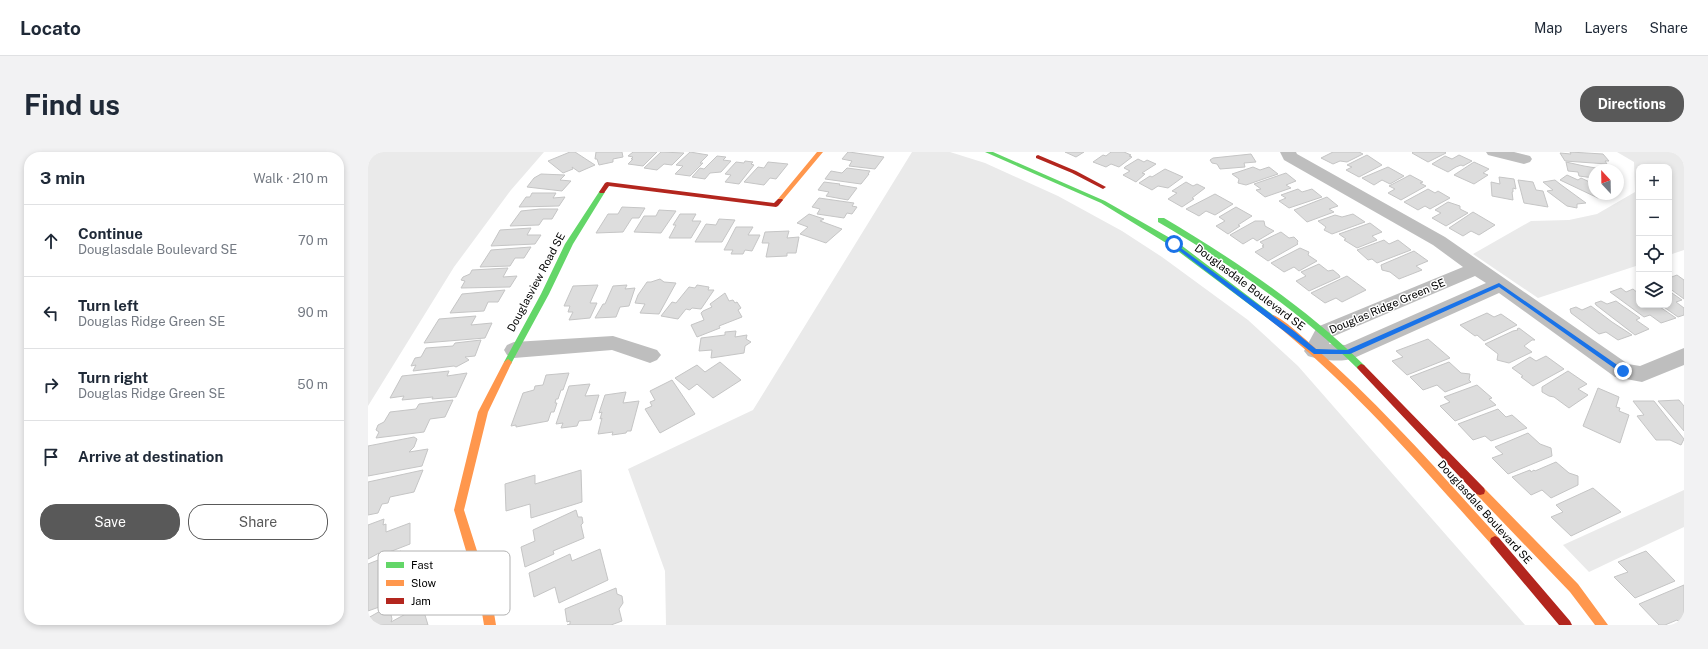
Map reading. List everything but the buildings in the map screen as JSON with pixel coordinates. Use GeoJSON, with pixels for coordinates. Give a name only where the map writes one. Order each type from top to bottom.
{"type":"FeatureCollection","features":[{"type":"Feature","properties":{"kind":"street","name":"Douglasview Road SE"},"geometry":{"type":"LineString","coordinates":[[472,551],[459,510],[483,412],[514,350],[546,294],[569,244],[607,184],[776,206],[820,152]]}},
{"type":"Feature","properties":{"kind":"street"},"geometry":{"type":"LineString","coordinates":[[1026,152],[1074,172],[1108,190]]}},
{"type":"Feature","properties":{"kind":"street"},"geometry":{"type":"LineString","coordinates":[[1288,152],[1290,157],[1439,241],[1499,285],[1623,371],[1642,374],[1684,356]]}},
{"type":"Feature","properties":{"kind":"street"},"geometry":{"type":"LineString","coordinates":[[1494,152],[1524,159]]}},
{"type":"Feature","properties":{"kind":"street","name":"Douglasdale Boulevard SE"},"geometry":{"type":"LineString","coordinates":[[994,153],[1103,202],[1174,244],[1286,328],[1314,351],[1341,375],[1397,433],[1510,557],[1566,625]]}},
{"type":"Feature","properties":{"kind":"street","name":"Douglasdale Boulevard SE"},"geometry":{"type":"LineString","coordinates":[[1156,217],[1191,237],[1252,278],[1324,332],[1347,353],[1574,588],[1602,625]]}},
{"type":"Feature","properties":{"kind":"street","name":"Douglas Ridge Green SE"},"geometry":{"type":"LineString","coordinates":[[1476,268],[1324,332],[1314,351],[1347,353],[1499,285]]}},
{"type":"Feature","properties":{"kind":"street"},"geometry":{"type":"LineString","coordinates":[[514,350],[613,343],[650,355]]}},
{"type":"Feature","properties":{"kind":"street","name":"Douglasview Road SE"},"geometry":{"type":"LineString","coordinates":[[488,615],[490,625]]}},
{"type":"Feature","properties":{"kind":"shaded area"},"geometry":{"type":"Polygon","coordinates":[[[368,152],[544,152],[511,190],[454,267],[368,406],[368,152]]]}},
{"type":"Feature","properties":{"kind":"shaded area"},"geometry":{"type":"Polygon","coordinates":[[[912,152],[950,152],[985,163],[1058,196],[1122,231],[1162,257],[1248,320],[1298,366],[1525,625],[666,625],[665,571],[628,469],[753,410],[912,152]]]}},
{"type":"Feature","properties":{"kind":"shaded area"},"geometry":{"type":"Polygon","coordinates":[[[1617,152],[1684,152],[1684,250],[1672,254],[1672,164],[1636,164],[1636,266],[1538,298],[1473,254],[1531,221],[1569,220],[1597,214],[1621,200],[1624,200],[1624,198],[1635,192],[1634,162],[1617,152]]]}},
{"type":"Feature","properties":{"kind":"shaded area"},"geometry":{"type":"Polygon","coordinates":[[[1684,490],[1684,527],[1589,572],[1563,545],[1684,490]]]}},
{"type":"Feature","properties":{"kind":"traffic: fast"},"geometry":{"type":"LineString","coordinates":[[988,152],[1103,202],[1174,244],[1273,318]]}},
{"type":"Feature","properties":{"kind":"traffic: fast"},"geometry":{"type":"LineString","coordinates":[[508,362],[545,294],[569,244],[602,192]]}},
{"type":"Feature","properties":{"kind":"traffic: fast"},"geometry":{"type":"LineString","coordinates":[[1161,220],[1214,252],[1291,305],[1339,345],[1361,367]]}},
{"type":"Feature","properties":{"kind":"traffic: slow"},"geometry":{"type":"LineString","coordinates":[[780,200],[820,152]]}},
{"type":"Feature","properties":{"kind":"traffic: slow"},"geometry":{"type":"LineString","coordinates":[[1273,318],[1304,343],[1362,396],[1416,453],[1495,541]]}},
{"type":"Feature","properties":{"kind":"traffic: slow"},"geometry":{"type":"LineString","coordinates":[[472,551],[459,510],[483,412],[508,362]]}},
{"type":"Feature","properties":{"kind":"traffic: slow"},"geometry":{"type":"LineString","coordinates":[[1480,491],[1574,588],[1602,625]]}},
{"type":"Feature","properties":{"kind":"traffic: slow"},"geometry":{"type":"LineString","coordinates":[[488,615],[490,625]]}},
{"type":"Feature","properties":{"kind":"traffic: jam"},"geometry":{"type":"LineString","coordinates":[[1038,157],[1074,172],[1103,187]]}},
{"type":"Feature","properties":{"kind":"traffic: jam"},"geometry":{"type":"LineString","coordinates":[[602,192],[607,184],[776,205],[780,200]]}},
{"type":"Feature","properties":{"kind":"traffic: jam"},"geometry":{"type":"LineString","coordinates":[[1361,367],[1480,491]]}},
{"type":"Feature","properties":{"kind":"traffic: jam"},"geometry":{"type":"LineString","coordinates":[[1495,541],[1566,625]]}},
{"type":"Feature","properties":{"kind":"route"},"geometry":{"type":"LineString","coordinates":[[1174,244],[1292,332],[1314,351],[1347,353],[1499,285],[1623,371]]}}]}
